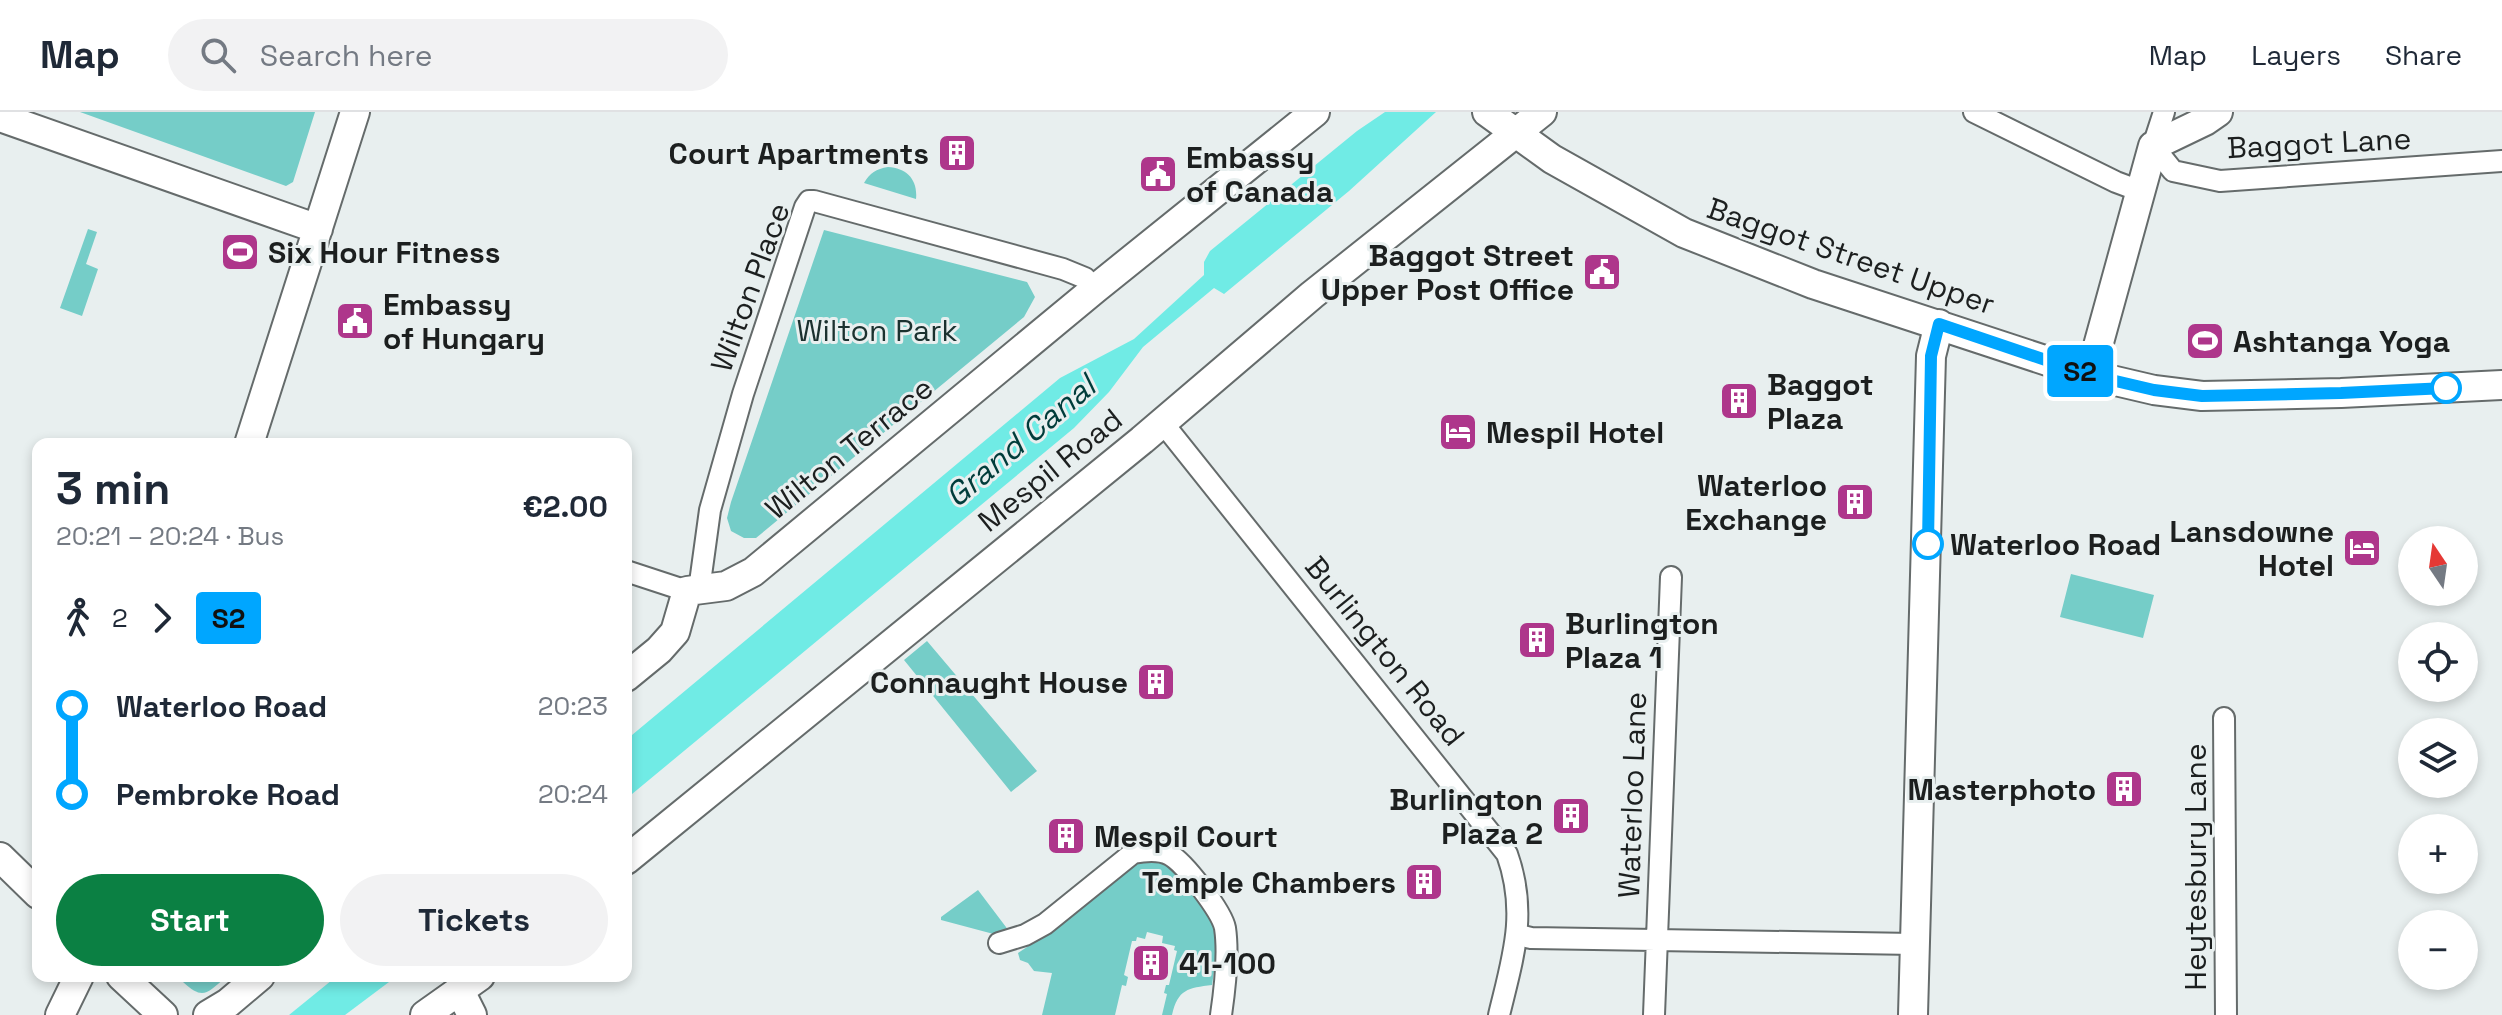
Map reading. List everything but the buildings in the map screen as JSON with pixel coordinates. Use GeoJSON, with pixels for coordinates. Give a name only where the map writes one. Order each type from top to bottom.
{"type":"FeatureCollection","features":[{"type":"Feature","properties":{"kind":"street"},"geometry":{"type":"LineString","coordinates":[[253,438],[355,112]]}},
{"type":"Feature","properties":{"kind":"street","name":"Wilton Terrace"},"geometry":{"type":"LineString","coordinates":[[693,590],[726,586],[753,572],[1315,112]]}},
{"type":"Feature","properties":{"kind":"street","name":"Baggot Street Upper"},"geometry":{"type":"LineString","coordinates":[[1487,112],[1552,159],[1684,233],[1813,284],[2090,375],[2154,390],[2202,396],[2502,385]]}},
{"type":"Feature","properties":{"kind":"street","name":"Mespil Road"},"geometry":{"type":"LineString","coordinates":[[632,855],[1162,422],[1312,295],[1542,112]]}},
{"type":"Feature","properties":{"kind":"street"},"geometry":{"type":"LineString","coordinates":[[1974,112],[2128,187]]}},
{"type":"Feature","properties":{"kind":"street"},"geometry":{"type":"LineString","coordinates":[[2090,375],[2128,187],[2153,146],[2164,112]]}},
{"type":"Feature","properties":{"kind":"street"},"geometry":{"type":"LineString","coordinates":[[2153,146],[2218,112]]}},
{"type":"Feature","properties":{"kind":"street"},"geometry":{"type":"LineString","coordinates":[[0,117],[318,229]]}},
{"type":"Feature","properties":{"kind":"street","name":"Baggot Lane"},"geometry":{"type":"LineString","coordinates":[[2153,146],[2173,171],[2220,181],[2502,161]]}},
{"type":"Feature","properties":{"kind":"street","name":"Wilton Place"},"geometry":{"type":"LineString","coordinates":[[693,590],[710,510],[743,394],[809,201],[1063,269],[1085,278],[1095,289]]}},
{"type":"Feature","properties":{"kind":"street"},"geometry":{"type":"LineString","coordinates":[[1913,1015],[1931,356],[1939,324]]}},
{"type":"Feature","properties":{"kind":"street","name":"Burlington Road"},"geometry":{"type":"LineString","coordinates":[[1162,422],[1507,854],[1517,889],[1518,935],[1499,1015]]}},
{"type":"Feature","properties":{"kind":"street"},"geometry":{"type":"LineString","coordinates":[[632,573],[693,590],[675,632],[632,672]]}},
{"type":"Feature","properties":{"kind":"street","name":"Waterloo Lane"},"geometry":{"type":"LineString","coordinates":[[1654,1015],[1671,577]]}},
{"type":"Feature","properties":{"kind":"street","name":"Heytesbury Lane"},"geometry":{"type":"LineString","coordinates":[[2224,718],[2226,1015]]}},
{"type":"Feature","properties":{"kind":"street"},"geometry":{"type":"LineString","coordinates":[[999,943],[1025,935],[1045,924],[1133,853],[1149,850],[1170,855],[1202,888],[1221,914],[1226,954],[1221,1015]]}},
{"type":"Feature","properties":{"kind":"street"},"geometry":{"type":"LineString","coordinates":[[0,857],[32,888]]}},
{"type":"Feature","properties":{"kind":"street"},"geometry":{"type":"LineString","coordinates":[[1518,935],[1531,938],[1915,944]]}},
{"type":"Feature","properties":{"kind":"street"},"geometry":{"type":"LineString","coordinates":[[60,1015],[76,982]]}},
{"type":"Feature","properties":{"kind":"street"},"geometry":{"type":"LineString","coordinates":[[127,982],[163,1015]]}},
{"type":"Feature","properties":{"kind":"street"},"geometry":{"type":"LineString","coordinates":[[208,1015],[253,982]]}},
{"type":"Feature","properties":{"kind":"street"},"geometry":{"type":"LineString","coordinates":[[425,1015],[471,994]]}},
{"type":"Feature","properties":{"kind":"green space"},"geometry":{"type":"Polygon","coordinates":[[[80,112],[315,112],[293,182],[286,186],[80,112]]]}},
{"type":"Feature","properties":{"kind":"green space"},"geometry":{"type":"Polygon","coordinates":[[[888,167],[910,176],[916,199],[864,183],[874,172],[888,167]]]}},
{"type":"Feature","properties":{"kind":"green space"},"geometry":{"type":"Polygon","coordinates":[[[88,229],[97,232],[86,264],[98,269],[82,316],[60,308],[88,229]]]}},
{"type":"Feature","properties":{"kind":"green space","name":"Wilton Park"},"geometry":{"type":"Polygon","coordinates":[[[824,230],[1027,282],[1035,297],[1024,317],[756,538],[744,538],[731,531],[727,518],[731,502],[824,230]]]}},
{"type":"Feature","properties":{"kind":"green space"},"geometry":{"type":"Polygon","coordinates":[[[2071,574],[2154,595],[2143,638],[2060,617],[2071,574]]]}},
{"type":"Feature","properties":{"kind":"green space"},"geometry":{"type":"Polygon","coordinates":[[[927,641],[1037,771],[1011,792],[904,660],[927,641]]]}},
{"type":"Feature","properties":{"kind":"green space"},"geometry":{"type":"Polygon","coordinates":[[[1136,859],[1161,861],[1169,866],[1211,913],[1218,944],[1212,985],[1185,991],[1177,1000],[1172,1015],[1162,1015],[1167,994],[1164,993],[1166,985],[1169,985],[1177,951],[1174,950],[1175,946],[1162,943],[1163,936],[1147,932],[1145,939],[1137,937],[1136,941],[1132,941],[1124,975],[1128,977],[1126,986],[1122,985],[1115,1015],[1042,1015],[1052,973],[1034,971],[1028,963],[1020,960],[1018,953],[1054,929],[1136,859]]]}},
{"type":"Feature","properties":{"kind":"green space"},"geometry":{"type":"Polygon","coordinates":[[[978,890],[1012,935],[1001,936],[941,920],[978,890]]]}},
{"type":"Feature","properties":{"kind":"green space"},"geometry":{"type":"Polygon","coordinates":[[[183,982],[220,982],[204,993],[195,991],[183,982]]]}},
{"type":"Feature","properties":{"kind":"water","name":"Grand Canal"},"geometry":{"type":"Polygon","coordinates":[[[1385,112],[1436,112],[1349,191],[1224,294],[1214,288],[1143,347],[1109,392],[1074,428],[632,794],[632,735],[1060,378],[1134,339],[1204,275],[1204,262],[1210,251],[1357,131],[1385,112]]]}},
{"type":"Feature","properties":{"kind":"water"},"geometry":{"type":"Polygon","coordinates":[[[330,982],[389,982],[345,1015],[289,1015],[330,982]]]}},
{"type":"Feature","properties":{"kind":"bus line","name":"S2"},"geometry":{"type":"LineString","coordinates":[[1928,544],[1931,356],[1939,324],[2090,375],[2154,390],[2202,396],[2446,388]]}},
{"type":"Feature","properties":{"kind":"place","name":"Court Apartments"},"geometry":{"type":"Point","coordinates":[957,153]}},
{"type":"Feature","properties":{"kind":"place","name":"Embassy of Canada"},"geometry":{"type":"Point","coordinates":[1158,174]}},
{"type":"Feature","properties":{"kind":"place","name":"Six Hour Fitness"},"geometry":{"type":"Point","coordinates":[240,252]}},
{"type":"Feature","properties":{"kind":"place","name":"Baggot Street Upper Post Office"},"geometry":{"type":"Point","coordinates":[1602,272]}},
{"type":"Feature","properties":{"kind":"place","name":"Embassy of Hungary"},"geometry":{"type":"Point","coordinates":[355,321]}},
{"type":"Feature","properties":{"kind":"place","name":"Ashtanga Yoga"},"geometry":{"type":"Point","coordinates":[2205,341]}},
{"type":"Feature","properties":{"kind":"place","name":"Baggot Plaza"},"geometry":{"type":"Point","coordinates":[1739,401]}},
{"type":"Feature","properties":{"kind":"place","name":"Mespil Hotel"},"geometry":{"type":"Point","coordinates":[1458,432]}},
{"type":"Feature","properties":{"kind":"place","name":"Waterloo Exchange"},"geometry":{"type":"Point","coordinates":[1855,502]}},
{"type":"Feature","properties":{"kind":"place","name":"Waterloo Road"},"geometry":{"type":"Point","coordinates":[1928,544]}},
{"type":"Feature","properties":{"kind":"place","name":"Lansdowne Hotel"},"geometry":{"type":"Point","coordinates":[2362,548]}},
{"type":"Feature","properties":{"kind":"place","name":"Burlington Plaza 1"},"geometry":{"type":"Point","coordinates":[1537,640]}},
{"type":"Feature","properties":{"kind":"place","name":"Connaught House"},"geometry":{"type":"Point","coordinates":[1156,682]}},
{"type":"Feature","properties":{"kind":"place","name":"Masterphoto"},"geometry":{"type":"Point","coordinates":[2124,789]}},
{"type":"Feature","properties":{"kind":"place","name":"Burlington Plaza 2"},"geometry":{"type":"Point","coordinates":[1571,816]}},
{"type":"Feature","properties":{"kind":"place","name":"Mespil Court"},"geometry":{"type":"Point","coordinates":[1066,836]}},
{"type":"Feature","properties":{"kind":"place","name":"Temple Chambers"},"geometry":{"type":"Point","coordinates":[1424,882]}},
{"type":"Feature","properties":{"kind":"place","name":"41-100"},"geometry":{"type":"Point","coordinates":[1151,963]}}]}
